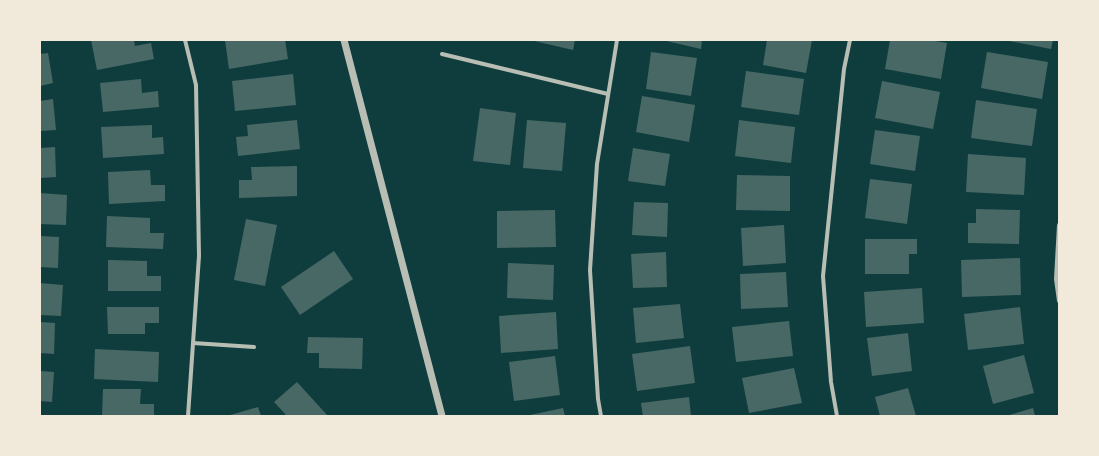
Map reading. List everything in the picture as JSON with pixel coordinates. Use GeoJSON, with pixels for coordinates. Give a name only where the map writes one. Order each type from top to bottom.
{"type":"FeatureCollection","features":[{"type":"Feature","properties":{"kind":"street"},"geometry":{"type":"LineString","coordinates":[[185,40],[196,84],[199,256],[188,416]]}},
{"type":"Feature","properties":{"kind":"street"},"geometry":{"type":"LineString","coordinates":[[344,40],[442,416]]}},
{"type":"Feature","properties":{"kind":"street"},"geometry":{"type":"LineString","coordinates":[[602,416],[598,399],[590,270],[596,164],[617,40]]}},
{"type":"Feature","properties":{"kind":"street"},"geometry":{"type":"LineString","coordinates":[[838,416],[831,382],[823,276],[844,69],[850,40]]}},
{"type":"Feature","properties":{"kind":"street"},"geometry":{"type":"LineString","coordinates":[[442,54],[608,94]]}},
{"type":"Feature","properties":{"kind":"street"},"geometry":{"type":"LineString","coordinates":[[1059,225],[1056,279],[1059,301]]}},
{"type":"Feature","properties":{"kind":"street"},"geometry":{"type":"LineString","coordinates":[[193,343],[254,347]]}},
{"type":"Feature","properties":{"kind":"building"},"geometry":{"type":"Polygon","coordinates":[[[91,40],[134,40],[135,46],[151,43],[154,59],[97,70],[91,40]]]}},
{"type":"Feature","properties":{"kind":"building"},"geometry":{"type":"Polygon","coordinates":[[[225,40],[285,40],[288,59],[229,69],[225,40]]]}},
{"type":"Feature","properties":{"kind":"building"},"geometry":{"type":"Polygon","coordinates":[[[530,40],[575,40],[573,50],[530,40]]]}},
{"type":"Feature","properties":{"kind":"building"},"geometry":{"type":"Polygon","coordinates":[[[662,40],[702,40],[701,49],[662,40]]]}},
{"type":"Feature","properties":{"kind":"building"},"geometry":{"type":"Polygon","coordinates":[[[767,40],[812,40],[806,73],[763,65],[767,40]]]}},
{"type":"Feature","properties":{"kind":"building"},"geometry":{"type":"Polygon","coordinates":[[[890,40],[929,40],[947,43],[941,79],[885,69],[890,40]]]}},
{"type":"Feature","properties":{"kind":"building"},"geometry":{"type":"Polygon","coordinates":[[[1004,40],[1053,40],[1051,49],[1004,40]]]}},
{"type":"Feature","properties":{"kind":"building"},"geometry":{"type":"Polygon","coordinates":[[[651,52],[697,58],[691,96],[646,89],[651,52]]]}},
{"type":"Feature","properties":{"kind":"building"},"geometry":{"type":"Polygon","coordinates":[[[987,52],[1048,62],[1042,99],[981,88],[987,52]]]}},
{"type":"Feature","properties":{"kind":"building"},"geometry":{"type":"Polygon","coordinates":[[[48,53],[53,83],[40,86],[40,54],[48,53]]]}},
{"type":"Feature","properties":{"kind":"building"},"geometry":{"type":"Polygon","coordinates":[[[746,71],[804,79],[799,115],[741,107],[746,71]]]}},
{"type":"Feature","properties":{"kind":"building"},"geometry":{"type":"Polygon","coordinates":[[[293,74],[296,105],[235,111],[232,81],[293,74]]]}},
{"type":"Feature","properties":{"kind":"building"},"geometry":{"type":"Polygon","coordinates":[[[141,79],[142,93],[158,91],[159,107],[103,112],[100,83],[141,79]]]}},
{"type":"Feature","properties":{"kind":"building"},"geometry":{"type":"Polygon","coordinates":[[[882,81],[940,92],[933,129],[875,118],[882,81]]]}},
{"type":"Feature","properties":{"kind":"building"},"geometry":{"type":"Polygon","coordinates":[[[642,96],[695,105],[689,142],[636,132],[642,96]]]}},
{"type":"Feature","properties":{"kind":"building"},"geometry":{"type":"Polygon","coordinates":[[[53,99],[56,130],[40,131],[40,101],[53,99]]]}},
{"type":"Feature","properties":{"kind":"building"},"geometry":{"type":"Polygon","coordinates":[[[976,100],[1037,109],[1032,146],[971,138],[976,100]]]}},
{"type":"Feature","properties":{"kind":"building"},"geometry":{"type":"Polygon","coordinates":[[[480,108],[516,113],[510,165],[473,161],[480,108]]]}},
{"type":"Feature","properties":{"kind":"building"},"geometry":{"type":"Polygon","coordinates":[[[297,120],[300,149],[238,156],[236,137],[248,136],[247,125],[297,120]]]}},
{"type":"Feature","properties":{"kind":"building"},"geometry":{"type":"Polygon","coordinates":[[[527,120],[566,123],[562,171],[523,168],[527,120]]]}},
{"type":"Feature","properties":{"kind":"building"},"geometry":{"type":"Polygon","coordinates":[[[739,120],[795,127],[791,163],[735,156],[739,120]]]}},
{"type":"Feature","properties":{"kind":"building"},"geometry":{"type":"Polygon","coordinates":[[[152,125],[152,138],[163,137],[164,154],[103,158],[101,127],[152,125]]]}},
{"type":"Feature","properties":{"kind":"building"},"geometry":{"type":"Polygon","coordinates":[[[875,130],[920,136],[915,171],[870,164],[875,130]]]}},
{"type":"Feature","properties":{"kind":"building"},"geometry":{"type":"Polygon","coordinates":[[[55,147],[56,177],[40,178],[40,148],[55,147]]]}},
{"type":"Feature","properties":{"kind":"building"},"geometry":{"type":"Polygon","coordinates":[[[633,148],[670,154],[665,186],[628,181],[633,148]]]}},
{"type":"Feature","properties":{"kind":"building"},"geometry":{"type":"Polygon","coordinates":[[[968,154],[1026,158],[1024,195],[966,192],[968,154]]]}},
{"type":"Feature","properties":{"kind":"building"},"geometry":{"type":"Polygon","coordinates":[[[297,166],[297,196],[239,198],[239,180],[252,180],[251,167],[297,166]]]}},
{"type":"Feature","properties":{"kind":"building"},"geometry":{"type":"Polygon","coordinates":[[[150,170],[151,185],[165,185],[165,201],[109,204],[108,172],[150,170]]]}},
{"type":"Feature","properties":{"kind":"building"},"geometry":{"type":"Polygon","coordinates":[[[737,175],[790,176],[790,211],[736,210],[737,175]]]}},
{"type":"Feature","properties":{"kind":"building"},"geometry":{"type":"Polygon","coordinates":[[[870,179],[912,184],[907,224],[865,218],[870,179]]]}},
{"type":"Feature","properties":{"kind":"building"},"geometry":{"type":"Polygon","coordinates":[[[40,193],[67,195],[66,225],[40,224],[40,193]]]}},
{"type":"Feature","properties":{"kind":"building"},"geometry":{"type":"Polygon","coordinates":[[[634,202],[668,203],[667,237],[632,235],[634,202]]]}},
{"type":"Feature","properties":{"kind":"building"},"geometry":{"type":"Polygon","coordinates":[[[976,209],[1020,210],[1019,244],[968,243],[968,223],[976,223],[976,209]]]}},
{"type":"Feature","properties":{"kind":"building"},"geometry":{"type":"Polygon","coordinates":[[[555,210],[556,247],[497,248],[497,211],[555,210]]]}},
{"type":"Feature","properties":{"kind":"building"},"geometry":{"type":"Polygon","coordinates":[[[107,216],[150,218],[150,233],[164,233],[163,249],[106,247],[107,216]]]}},
{"type":"Feature","properties":{"kind":"building"},"geometry":{"type":"Polygon","coordinates":[[[246,219],[277,225],[265,286],[234,280],[246,219]]]}},
{"type":"Feature","properties":{"kind":"building"},"geometry":{"type":"Polygon","coordinates":[[[784,225],[786,263],[743,266],[741,228],[784,225]]]}},
{"type":"Feature","properties":{"kind":"building"},"geometry":{"type":"Polygon","coordinates":[[[40,236],[59,237],[58,268],[40,267],[40,236]]]}},
{"type":"Feature","properties":{"kind":"building"},"geometry":{"type":"Polygon","coordinates":[[[865,239],[917,239],[917,254],[909,254],[909,274],[865,274],[865,239]]]}},
{"type":"Feature","properties":{"kind":"building"},"geometry":{"type":"Polygon","coordinates":[[[334,251],[353,279],[300,315],[281,287],[334,251]]]}},
{"type":"Feature","properties":{"kind":"building"},"geometry":{"type":"Polygon","coordinates":[[[666,252],[667,287],[633,288],[631,254],[666,252]]]}},
{"type":"Feature","properties":{"kind":"building"},"geometry":{"type":"Polygon","coordinates":[[[1020,258],[1021,295],[962,297],[961,260],[1020,258]]]}},
{"type":"Feature","properties":{"kind":"building"},"geometry":{"type":"Polygon","coordinates":[[[108,260],[147,261],[147,276],[161,276],[161,291],[108,291],[108,260]]]}},
{"type":"Feature","properties":{"kind":"building"},"geometry":{"type":"Polygon","coordinates":[[[508,263],[554,265],[553,300],[507,298],[508,263]]]}},
{"type":"Feature","properties":{"kind":"building"},"geometry":{"type":"Polygon","coordinates":[[[786,272],[788,307],[741,309],[740,274],[786,272]]]}},
{"type":"Feature","properties":{"kind":"building"},"geometry":{"type":"Polygon","coordinates":[[[40,283],[63,285],[61,316],[40,315],[40,283]]]}},
{"type":"Feature","properties":{"kind":"building"},"geometry":{"type":"Polygon","coordinates":[[[922,288],[924,323],[866,327],[864,292],[922,288]]]}},
{"type":"Feature","properties":{"kind":"building"},"geometry":{"type":"Polygon","coordinates":[[[680,304],[684,338],[636,343],[633,308],[680,304]]]}},
{"type":"Feature","properties":{"kind":"building"},"geometry":{"type":"Polygon","coordinates":[[[107,307],[159,307],[159,323],[145,323],[145,334],[108,334],[107,307]]]}},
{"type":"Feature","properties":{"kind":"building"},"geometry":{"type":"Polygon","coordinates":[[[1020,307],[1024,344],[968,350],[964,314],[1020,307]]]}},
{"type":"Feature","properties":{"kind":"building"},"geometry":{"type":"Polygon","coordinates":[[[556,312],[558,349],[501,353],[499,316],[556,312]]]}},
{"type":"Feature","properties":{"kind":"building"},"geometry":{"type":"Polygon","coordinates":[[[789,321],[793,356],[736,362],[732,327],[789,321]]]}},
{"type":"Feature","properties":{"kind":"building"},"geometry":{"type":"Polygon","coordinates":[[[40,322],[55,323],[54,354],[40,353],[40,322]]]}},
{"type":"Feature","properties":{"kind":"building"},"geometry":{"type":"Polygon","coordinates":[[[908,333],[912,371],[872,376],[867,338],[908,333]]]}},
{"type":"Feature","properties":{"kind":"building"},"geometry":{"type":"Polygon","coordinates":[[[308,337],[363,338],[362,369],[319,368],[319,353],[307,353],[308,337]]]}},
{"type":"Feature","properties":{"kind":"building"},"geometry":{"type":"Polygon","coordinates":[[[690,346],[695,383],[637,391],[632,354],[690,346]]]}},
{"type":"Feature","properties":{"kind":"building"},"geometry":{"type":"Polygon","coordinates":[[[95,349],[159,352],[158,382],[94,379],[95,349]]]}},
{"type":"Feature","properties":{"kind":"building"},"geometry":{"type":"Polygon","coordinates":[[[1024,355],[1034,393],[993,404],[983,366],[1024,355]]]}},
{"type":"Feature","properties":{"kind":"building"},"geometry":{"type":"Polygon","coordinates":[[[555,356],[560,395],[514,401],[509,362],[555,356]]]}},
{"type":"Feature","properties":{"kind":"building"},"geometry":{"type":"Polygon","coordinates":[[[794,368],[802,403],[749,413],[742,378],[794,368]]]}},
{"type":"Feature","properties":{"kind":"building"},"geometry":{"type":"Polygon","coordinates":[[[40,371],[54,372],[52,402],[40,401],[40,371]]]}},
{"type":"Feature","properties":{"kind":"building"},"geometry":{"type":"Polygon","coordinates":[[[297,382],[328,416],[287,416],[274,402],[297,382]]]}},
{"type":"Feature","properties":{"kind":"building"},"geometry":{"type":"Polygon","coordinates":[[[908,388],[916,416],[880,416],[875,397],[908,388]]]}},
{"type":"Feature","properties":{"kind":"building"},"geometry":{"type":"Polygon","coordinates":[[[103,389],[141,389],[140,404],[154,404],[154,416],[102,416],[103,389]]]}},
{"type":"Feature","properties":{"kind":"building"},"geometry":{"type":"Polygon","coordinates":[[[689,397],[691,416],[643,416],[641,403],[689,397]]]}},
{"type":"Feature","properties":{"kind":"building"},"geometry":{"type":"Polygon","coordinates":[[[258,407],[261,416],[227,416],[258,407]]]}},
{"type":"Feature","properties":{"kind":"building"},"geometry":{"type":"Polygon","coordinates":[[[563,408],[565,416],[530,416],[530,415],[563,408]]]}},
{"type":"Feature","properties":{"kind":"building"},"geometry":{"type":"Polygon","coordinates":[[[1033,408],[1035,416],[1006,416],[1033,408]]]}}]}
